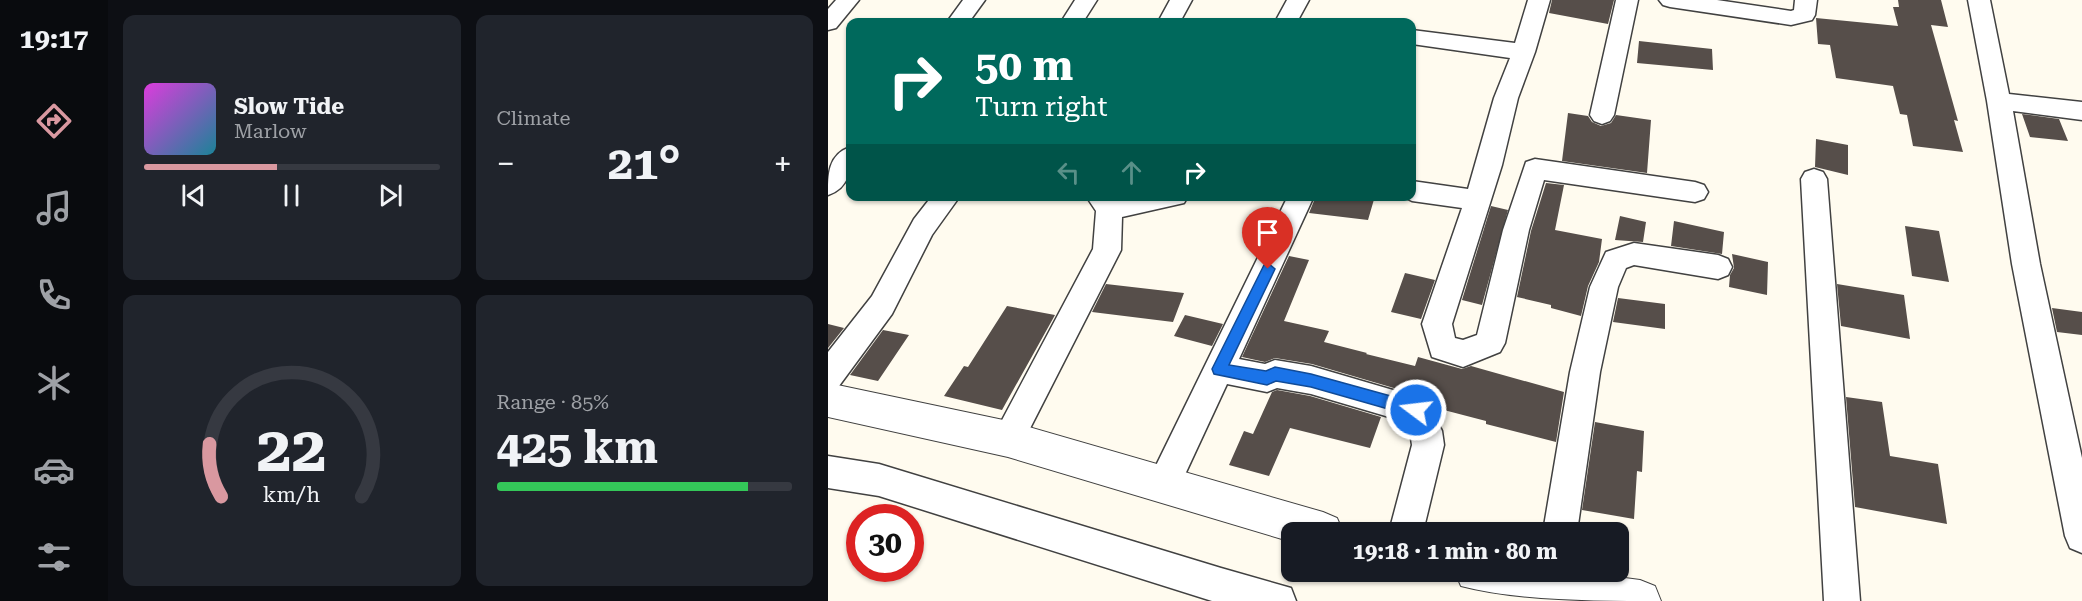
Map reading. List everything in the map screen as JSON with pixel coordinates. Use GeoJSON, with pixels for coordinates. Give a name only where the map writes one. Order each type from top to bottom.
{"type":"FeatureCollection","features":[{"type":"Feature","properties":{"kind":"street"},"geometry":{"type":"LineString","coordinates":[[828,23],[848,0]]}},
{"type":"Feature","properties":{"kind":"street"},"geometry":{"type":"LineString","coordinates":[[961,18],[974,0]]}},
{"type":"Feature","properties":{"kind":"street"},"geometry":{"type":"LineString","coordinates":[[1075,18],[1086,0]]}},
{"type":"Feature","properties":{"kind":"street"},"geometry":{"type":"LineString","coordinates":[[1170,18],[1181,0]]}},
{"type":"Feature","properties":{"kind":"street"},"geometry":{"type":"LineString","coordinates":[[1288,18],[1298,0]]}},
{"type":"Feature","properties":{"kind":"street"},"geometry":{"type":"LineString","coordinates":[[1539,0],[1524,52],[1506,98],[1477,200],[1437,324],[1442,348],[1463,354],[1490,343],[1516,230],[1535,169],[1695,192]]}},
{"type":"Feature","properties":{"kind":"street"},"geometry":{"type":"LineString","coordinates":[[1602,115],[1627,0]]}},
{"type":"Feature","properties":{"kind":"street"},"geometry":{"type":"LineString","coordinates":[[1670,0],[1791,18],[1804,15],[1806,0]]}},
{"type":"Feature","properties":{"kind":"street"},"geometry":{"type":"LineString","coordinates":[[1979,0],[1999,102],[2026,264],[2082,536]]}},
{"type":"Feature","properties":{"kind":"street"},"geometry":{"type":"LineString","coordinates":[[1416,38],[1524,52]]}},
{"type":"Feature","properties":{"kind":"street"},"geometry":{"type":"LineString","coordinates":[[1999,102],[2082,111]]}},
{"type":"Feature","properties":{"kind":"street"},"geometry":{"type":"LineString","coordinates":[[828,185],[846,162]]}},
{"type":"Feature","properties":{"kind":"street"},"geometry":{"type":"LineString","coordinates":[[1814,179],[1842,601]]}},
{"type":"Feature","properties":{"kind":"street"},"geometry":{"type":"LineString","coordinates":[[1416,192],[1477,200]]}},
{"type":"Feature","properties":{"kind":"street"},"geometry":{"type":"LineString","coordinates":[[828,376],[882,305],[923,227],[943,201]]}},
{"type":"Feature","properties":{"kind":"street"},"geometry":{"type":"LineString","coordinates":[[1163,484],[1299,201]]}},
{"type":"Feature","properties":{"kind":"street"},"geometry":{"type":"LineString","coordinates":[[1008,439],[1107,250],[1104,202]]}},
{"type":"Feature","properties":{"kind":"street"},"geometry":{"type":"LineString","coordinates":[[1562,522],[1585,372],[1604,287],[1616,260],[1634,254],[1718,267]]}},
{"type":"Feature","properties":{"kind":"street"},"geometry":{"type":"LineString","coordinates":[[1219,369],[1267,378],[1275,374],[1311,380],[1416,410],[1426,431],[1428,445],[1409,522]]}},
{"type":"Feature","properties":{"kind":"street"},"geometry":{"type":"LineString","coordinates":[[828,400],[1008,439],[1290,522]]}},
{"type":"Feature","properties":{"kind":"street"},"geometry":{"type":"LineString","coordinates":[[828,472],[879,480],[1221,586],[1278,601]]}},
{"type":"Feature","properties":{"kind":"street"},"geometry":{"type":"LineString","coordinates":[[1561,582],[1640,601]]}},
{"type":"Feature","properties":{"kind":"building"},"geometry":{"type":"Polygon","coordinates":[[[1552,0],[1614,0],[1608,24],[1549,13],[1552,0]]]}},
{"type":"Feature","properties":{"kind":"building"},"geometry":{"type":"Polygon","coordinates":[[[1898,0],[1941,0],[1948,27],[1931,25],[1958,121],[1954,120],[1963,152],[1913,146],[1907,115],[1900,114],[1893,86],[1836,78],[1830,45],[1818,44],[1816,18],[1898,26],[1893,7],[1899,7],[1898,0]]]}},
{"type":"Feature","properties":{"kind":"building"},"geometry":{"type":"Polygon","coordinates":[[[1639,41],[1712,49],[1713,70],[1637,63],[1639,41]]]}},
{"type":"Feature","properties":{"kind":"building"},"geometry":{"type":"Polygon","coordinates":[[[1568,113],[1588,116],[1592,122],[1601,126],[1611,123],[1616,115],[1651,120],[1647,173],[1562,161],[1568,113]]]}},
{"type":"Feature","properties":{"kind":"building"},"geometry":{"type":"Polygon","coordinates":[[[2022,114],[2059,119],[2068,141],[2030,137],[2022,114]]]}},
{"type":"Feature","properties":{"kind":"building"},"geometry":{"type":"Polygon","coordinates":[[[1816,139],[1848,145],[1848,175],[1815,167],[1816,139]]]}},
{"type":"Feature","properties":{"kind":"building"},"geometry":{"type":"Polygon","coordinates":[[[1546,183],[1564,185],[1555,230],[1602,239],[1599,262],[1588,286],[1581,316],[1551,308],[1551,305],[1517,297],[1531,231],[1546,183]]]}},
{"type":"Feature","properties":{"kind":"building"},"geometry":{"type":"Polygon","coordinates":[[[1314,201],[1374,201],[1368,220],[1309,213],[1314,201]]]}},
{"type":"Feature","properties":{"kind":"building"},"geometry":{"type":"Polygon","coordinates":[[[1491,206],[1508,210],[1482,305],[1462,300],[1491,206]]]}},
{"type":"Feature","properties":{"kind":"building"},"geometry":{"type":"Polygon","coordinates":[[[1620,216],[1646,222],[1643,242],[1615,240],[1620,216]]]}},
{"type":"Feature","properties":{"kind":"building"},"geometry":{"type":"Polygon","coordinates":[[[1260,220],[1273,221],[1260,249],[1251,248],[1260,220]]]}},
{"type":"Feature","properties":{"kind":"building"},"geometry":{"type":"Polygon","coordinates":[[[1674,221],[1724,232],[1722,254],[1671,246],[1674,221]]]}},
{"type":"Feature","properties":{"kind":"building"},"geometry":{"type":"Polygon","coordinates":[[[1905,226],[1939,231],[1949,282],[1912,276],[1905,226]]]}},
{"type":"Feature","properties":{"kind":"building"},"geometry":{"type":"Polygon","coordinates":[[[1732,254],[1768,262],[1767,295],[1729,287],[1730,275],[1734,268],[1732,254]]]}},
{"type":"Feature","properties":{"kind":"building"},"geometry":{"type":"Polygon","coordinates":[[[1289,256],[1309,260],[1284,321],[1329,331],[1324,342],[1366,354],[1415,366],[1418,357],[1462,369],[1471,366],[1564,392],[1556,442],[1486,424],[1486,421],[1440,409],[1439,411],[1434,410],[1428,398],[1312,364],[1275,358],[1265,362],[1242,357],[1289,256]]]}},
{"type":"Feature","properties":{"kind":"building"},"geometry":{"type":"Polygon","coordinates":[[[1405,273],[1435,280],[1421,319],[1391,312],[1405,273]]]}},
{"type":"Feature","properties":{"kind":"building"},"geometry":{"type":"Polygon","coordinates":[[[1106,284],[1184,293],[1173,322],[1092,312],[1106,284]]]}},
{"type":"Feature","properties":{"kind":"building"},"geometry":{"type":"Polygon","coordinates":[[[1837,284],[1904,295],[1910,339],[1841,326],[1837,284]]]}},
{"type":"Feature","properties":{"kind":"building"},"geometry":{"type":"Polygon","coordinates":[[[1618,298],[1665,304],[1665,329],[1613,322],[1618,298]]]}},
{"type":"Feature","properties":{"kind":"building"},"geometry":{"type":"Polygon","coordinates":[[[1007,306],[1055,315],[1002,410],[944,396],[964,366],[968,367],[1007,306]]]}},
{"type":"Feature","properties":{"kind":"building"},"geometry":{"type":"Polygon","coordinates":[[[2052,308],[2082,312],[2082,335],[2057,332],[2052,308]]]}},
{"type":"Feature","properties":{"kind":"building"},"geometry":{"type":"Polygon","coordinates":[[[1185,315],[1223,324],[1212,346],[1174,336],[1185,315]]]}},
{"type":"Feature","properties":{"kind":"building"},"geometry":{"type":"Polygon","coordinates":[[[828,324],[844,328],[828,348],[828,324]]]}},
{"type":"Feature","properties":{"kind":"building"},"geometry":{"type":"Polygon","coordinates":[[[883,330],[909,335],[878,381],[850,375],[883,330]]]}},
{"type":"Feature","properties":{"kind":"building"},"geometry":{"type":"Polygon","coordinates":[[[1277,390],[1310,396],[1381,417],[1370,448],[1290,428],[1269,476],[1229,465],[1244,431],[1253,434],[1272,392],[1277,390]]]}},
{"type":"Feature","properties":{"kind":"building"},"geometry":{"type":"Polygon","coordinates":[[[1846,397],[1882,402],[1890,456],[1938,464],[1947,524],[1855,507],[1846,397]]]}},
{"type":"Feature","properties":{"kind":"building"},"geometry":{"type":"Polygon","coordinates":[[[1595,422],[1644,431],[1642,472],[1637,471],[1634,519],[1582,510],[1595,422]]]}},
{"type":"Feature","properties":{"kind":"route"},"geometry":{"type":"LineString","coordinates":[[1268,269],[1219,369],[1267,378],[1275,374],[1311,380],[1416,410]]}}]}
